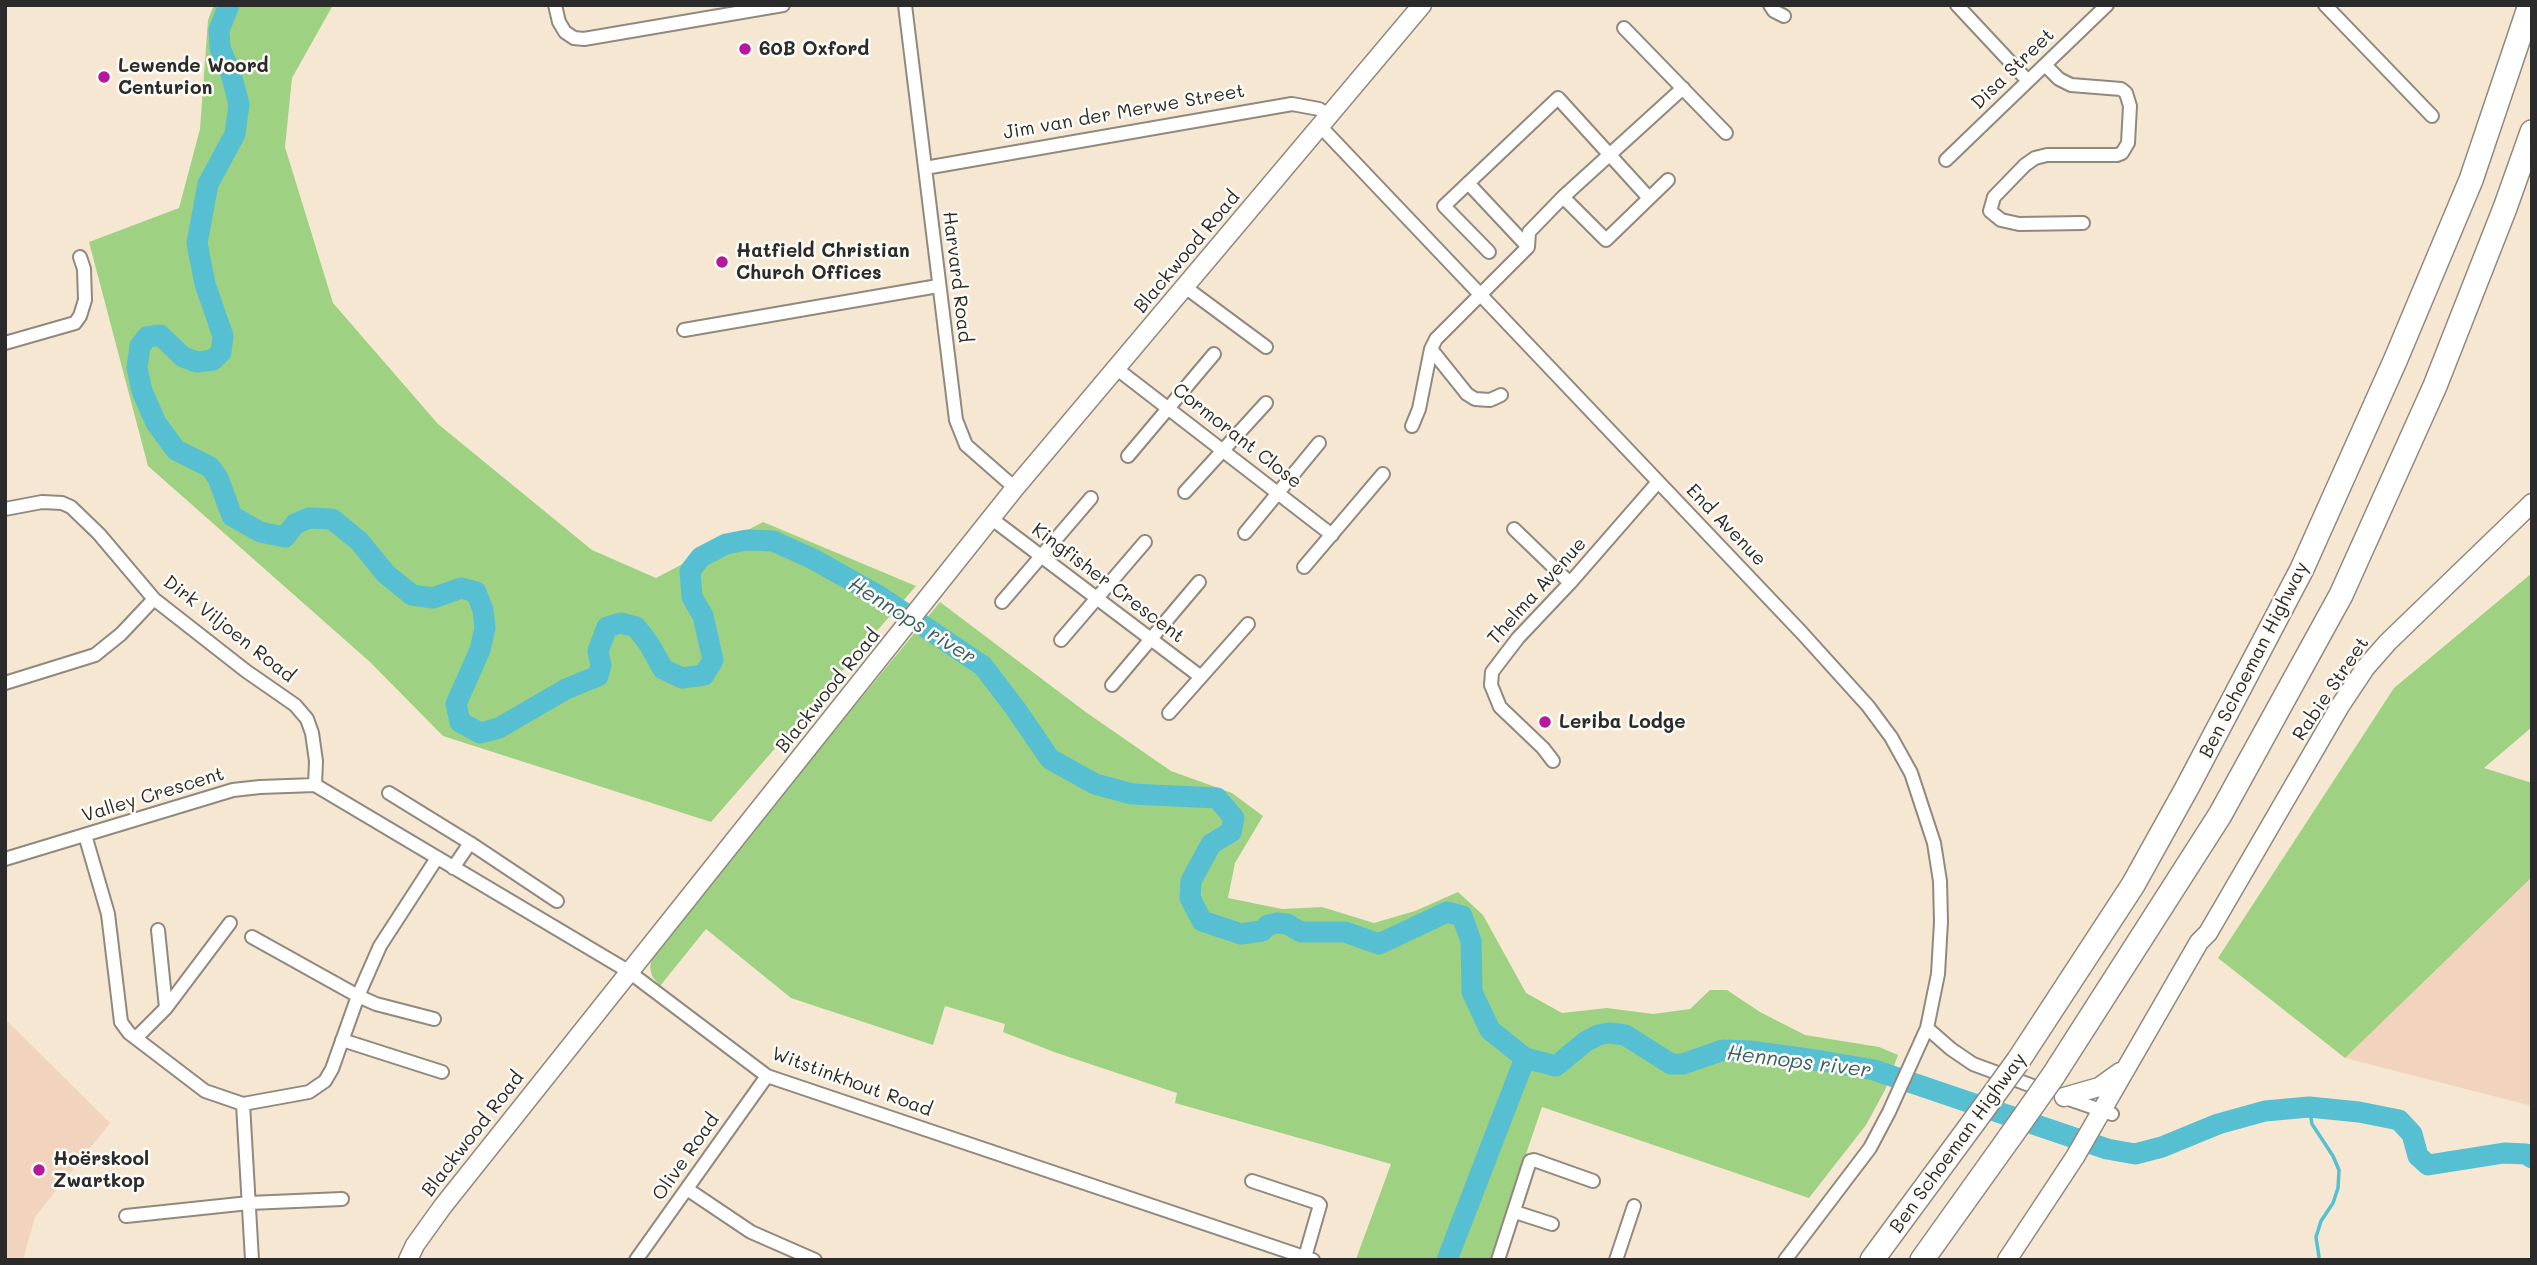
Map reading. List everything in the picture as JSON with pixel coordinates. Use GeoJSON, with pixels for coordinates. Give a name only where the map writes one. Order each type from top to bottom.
{"type":"FeatureCollection","features":[{"type":"Feature","properties":{"kind":"highway","name":"Ben Schoeman Highway"},"geometry":{"type":"LineString","coordinates":[[1872,1260],[2018,1061],[2133,885],[2189,786],[2302,569],[2395,361],[2471,180],[2530,7]]}},
{"type":"Feature","properties":{"kind":"highway","name":"Ben Schoeman Highway"},"geometry":{"type":"LineString","coordinates":[[1922,1260],[2053,1076],[2220,815],[2341,595],[2435,386],[2532,132]]}},
{"type":"Feature","properties":{"kind":"street"},"geometry":{"type":"LineString","coordinates":[[555,5],[565,33],[574,38],[599,37],[783,5]]}},
{"type":"Feature","properties":{"kind":"street","name":"Harvard Road"},"geometry":{"type":"LineString","coordinates":[[905,5],[938,286],[960,433],[973,452],[1015,488]]}},
{"type":"Feature","properties":{"kind":"street"},"geometry":{"type":"LineString","coordinates":[[1325,121],[1422,5]]}},
{"type":"Feature","properties":{"kind":"street"},"geometry":{"type":"LineString","coordinates":[[1770,5],[1774,11],[1784,16]]}},
{"type":"Feature","properties":{"kind":"street"},"geometry":{"type":"LineString","coordinates":[[1956,5],[2028,81]]}},
{"type":"Feature","properties":{"kind":"street","name":"Disa Street"},"geometry":{"type":"LineString","coordinates":[[1946,160],[2108,5]]}},
{"type":"Feature","properties":{"kind":"street"},"geometry":{"type":"LineString","coordinates":[[2325,5],[2432,116]]}},
{"type":"Feature","properties":{"kind":"street"},"geometry":{"type":"LineString","coordinates":[[1624,28],[1726,133]]}},
{"type":"Feature","properties":{"kind":"street"},"geometry":{"type":"LineString","coordinates":[[2045,65],[2059,79],[2071,85],[2121,89],[2126,93],[2130,106],[2128,143],[2122,153],[2117,155],[2047,155],[2035,158],[1994,197],[1990,211],[2001,220],[2019,224],[2083,223]]}},
{"type":"Feature","properties":{"kind":"street"},"geometry":{"type":"LineString","coordinates":[[1412,426],[1419,409],[1431,349],[1436,339],[1528,247],[1529,232],[1563,197],[1683,88]]}},
{"type":"Feature","properties":{"kind":"street"},"geometry":{"type":"LineString","coordinates":[[1489,252],[1444,205],[1558,98],[1649,198]]}},
{"type":"Feature","properties":{"kind":"street","name":"Jim van der Merwe Street"},"geometry":{"type":"LineString","coordinates":[[925,168],[1292,104],[1319,109],[1325,121]]}},
{"type":"Feature","properties":{"kind":"street","name":"Blackwood Road"},"geometry":{"type":"LineString","coordinates":[[408,1260],[415,1245],[443,1206],[1015,488],[1325,121]]}},
{"type":"Feature","properties":{"kind":"street","name":"End Avenue"},"geometry":{"type":"LineString","coordinates":[[1325,121],[1479,295],[1868,706],[1891,737],[1911,773],[1934,843],[1940,881],[1941,922],[1937,974],[1927,1028]]}},
{"type":"Feature","properties":{"kind":"street"},"geometry":{"type":"LineString","coordinates":[[1563,197],[1606,240],[1668,180]]}},
{"type":"Feature","properties":{"kind":"street"},"geometry":{"type":"LineString","coordinates":[[1468,183],[1528,247]]}},
{"type":"Feature","properties":{"kind":"street"},"geometry":{"type":"LineString","coordinates":[[5,343],[75,323],[85,300],[80,257]]}},
{"type":"Feature","properties":{"kind":"street"},"geometry":{"type":"LineString","coordinates":[[684,330],[938,286]]}},
{"type":"Feature","properties":{"kind":"street"},"geometry":{"type":"LineString","coordinates":[[1185,287],[1265,347]]}},
{"type":"Feature","properties":{"kind":"street"},"geometry":{"type":"LineString","coordinates":[[1431,349],[1467,394],[1480,400],[1490,400],[1501,395]]}},
{"type":"Feature","properties":{"kind":"street"},"geometry":{"type":"LineString","coordinates":[[1128,456],[1214,354]]}},
{"type":"Feature","properties":{"kind":"street","name":"Cormorant Close"},"geometry":{"type":"LineString","coordinates":[[1117,369],[1332,535]]}},
{"type":"Feature","properties":{"kind":"street"},"geometry":{"type":"LineString","coordinates":[[1185,492],[1266,403]]}},
{"type":"Feature","properties":{"kind":"street"},"geometry":{"type":"LineString","coordinates":[[1245,533],[1319,443]]}},
{"type":"Feature","properties":{"kind":"street"},"geometry":{"type":"LineString","coordinates":[[1304,567],[1382,474]]}},
{"type":"Feature","properties":{"kind":"street","name":"Thelma Avenue"},"geometry":{"type":"LineString","coordinates":[[1553,761],[1500,707],[1494,696],[1492,672],[1518,638],[1658,482]]}},
{"type":"Feature","properties":{"kind":"street"},"geometry":{"type":"LineString","coordinates":[[1002,602],[1091,498]]}},
{"type":"Feature","properties":{"kind":"street","name":"Dirk Viljoen Road"},"geometry":{"type":"LineString","coordinates":[[5,509],[42,502],[62,503],[71,507],[106,541],[154,599],[246,671],[295,705],[302,712],[312,733],[316,761],[315,785]]}},
{"type":"Feature","properties":{"kind":"street","name":"Rabie Street"},"geometry":{"type":"LineString","coordinates":[[2103,1120],[2158,1036],[2208,933],[2340,706],[2366,667],[2388,642],[2532,503]]}},
{"type":"Feature","properties":{"kind":"street","name":"Kingfisher Crescent"},"geometry":{"type":"LineString","coordinates":[[992,519],[1201,677]]}},
{"type":"Feature","properties":{"kind":"street"},"geometry":{"type":"LineString","coordinates":[[1514,529],[1570,583]]}},
{"type":"Feature","properties":{"kind":"street"},"geometry":{"type":"LineString","coordinates":[[1061,640],[1145,542]]}},
{"type":"Feature","properties":{"kind":"street"},"geometry":{"type":"LineString","coordinates":[[1112,685],[1199,582]]}},
{"type":"Feature","properties":{"kind":"street"},"geometry":{"type":"LineString","coordinates":[[5,683],[95,655],[121,634],[154,599]]}},
{"type":"Feature","properties":{"kind":"street"},"geometry":{"type":"LineString","coordinates":[[1169,713],[1248,624]]}},
{"type":"Feature","properties":{"kind":"street","name":"Valley Crescent"},"geometry":{"type":"LineString","coordinates":[[5,859],[233,790],[315,785]]}},
{"type":"Feature","properties":{"kind":"street","name":"Witstinkhout Road"},"geometry":{"type":"LineString","coordinates":[[315,785],[628,971],[767,1076],[1309,1259]]}},
{"type":"Feature","properties":{"kind":"street"},"geometry":{"type":"LineString","coordinates":[[388,793],[557,901]]}},
{"type":"Feature","properties":{"kind":"street"},"geometry":{"type":"LineString","coordinates":[[85,835],[108,914],[121,1022],[135,1038],[205,1091],[243,1104],[309,1092],[316,1089],[330,1074],[358,996],[380,946],[437,858]]}},
{"type":"Feature","properties":{"kind":"street"},"geometry":{"type":"LineString","coordinates":[[453,868],[470,843]]}},
{"type":"Feature","properties":{"kind":"street"},"geometry":{"type":"LineString","coordinates":[[135,1038],[166,1008],[230,923]]}},
{"type":"Feature","properties":{"kind":"street"},"geometry":{"type":"LineString","coordinates":[[158,930],[166,1008]]}},
{"type":"Feature","properties":{"kind":"street","name":"Rabie Street"},"geometry":{"type":"LineString","coordinates":[[2103,1120],[2131,1060],[2199,942],[2208,933]]}},
{"type":"Feature","properties":{"kind":"street"},"geometry":{"type":"LineString","coordinates":[[252,937],[358,996],[376,1004],[434,1019]]}},
{"type":"Feature","properties":{"kind":"street"},"geometry":{"type":"LineString","coordinates":[[1785,1260],[1859,1164],[1898,1093],[1927,1028],[1973,1064],[2064,1097],[2103,1120],[2013,1260]]}},
{"type":"Feature","properties":{"kind":"street"},"geometry":{"type":"LineString","coordinates":[[342,1040],[442,1072]]}},
{"type":"Feature","properties":{"kind":"street"},"geometry":{"type":"LineString","coordinates":[[2064,1097],[2105,1084],[2117,1076],[2131,1060]]}},
{"type":"Feature","properties":{"kind":"street","name":"Olive Road"},"geometry":{"type":"LineString","coordinates":[[636,1260],[767,1076]]}},
{"type":"Feature","properties":{"kind":"street"},"geometry":{"type":"LineString","coordinates":[[243,1104],[251,1260]]}},
{"type":"Feature","properties":{"kind":"street"},"geometry":{"type":"LineString","coordinates":[[2007,1260],[2079,1159]]}},
{"type":"Feature","properties":{"kind":"street"},"geometry":{"type":"LineString","coordinates":[[1498,1260],[1530,1161],[1534,1160],[1594,1181]]}},
{"type":"Feature","properties":{"kind":"street"},"geometry":{"type":"LineString","coordinates":[[1252,1181],[1320,1205],[1309,1259]]}},
{"type":"Feature","properties":{"kind":"street"},"geometry":{"type":"LineString","coordinates":[[687,1189],[751,1232],[815,1260]]}},
{"type":"Feature","properties":{"kind":"street"},"geometry":{"type":"LineString","coordinates":[[127,1216],[249,1203],[342,1199]]}},
{"type":"Feature","properties":{"kind":"street"},"geometry":{"type":"LineString","coordinates":[[1616,1260],[1634,1206]]}},
{"type":"Feature","properties":{"kind":"street"},"geometry":{"type":"LineString","coordinates":[[1515,1212],[1552,1224]]}},
{"type":"Feature","properties":{"kind":"street"},"geometry":{"type":"LineString","coordinates":[[1267,1260],[1273,1247]]}},
{"type":"Feature","properties":{"kind":"shaded area"},"geometry":{"type":"Polygon","coordinates":[[[2532,877],[2532,1106],[2345,1058],[2532,877]]]}},
{"type":"Feature","properties":{"kind":"shaded area","name":"Hoërskool Zwartkop"},"geometry":{"type":"Polygon","coordinates":[[[5,1019],[110,1123],[35,1217],[23,1260],[5,1260],[5,1019]]]}},
{"type":"Feature","properties":{"kind":"green space"},"geometry":{"type":"Polygon","coordinates":[[[214,5],[333,5],[292,78],[285,147],[333,303],[438,424],[592,550],[656,578],[763,522],[916,586],[711,822],[443,736],[370,662],[148,466],[89,242],[179,208],[200,129],[208,20],[214,5]]]}},
{"type":"Feature","properties":{"kind":"green space"},"geometry":{"type":"Polygon","coordinates":[[[2532,573],[2532,727],[2484,768],[2532,783],[2532,877],[2345,1058],[2218,958],[2394,688],[2532,573]]]}},
{"type":"Feature","properties":{"kind":"green space"},"geometry":{"type":"Polygon","coordinates":[[[940,602],[1087,713],[1171,771],[1232,793],[1263,816],[1235,863],[1228,898],[1282,909],[1322,907],[1374,923],[1415,911],[1458,892],[1483,915],[1526,993],[1562,1013],[1607,1008],[1653,1014],[1690,1009],[1710,990],[1727,990],[1760,1012],[1805,1035],[1879,1047],[1898,1055],[1885,1090],[1866,1125],[1809,1198],[1542,1107],[1490,1260],[1358,1260],[1356,1259],[1391,1164],[1175,1103],[1177,1093],[1054,1052],[1003,1032],[1005,1024],[945,1006],[933,1045],[791,998],[706,929],[660,986],[652,976],[652,958],[686,911],[940,602]]]}},
{"type":"Feature","properties":{"kind":"waterway","name":"Hennops river"},"geometry":{"type":"LineString","coordinates":[[229,5],[219,30],[220,48],[239,104],[235,134],[208,184],[197,243],[205,284],[223,336],[221,352],[213,360],[197,362],[183,357],[160,335],[147,337],[140,346],[137,368],[142,391],[156,423],[176,450],[210,467],[218,478],[232,516],[260,532],[285,537],[295,524],[309,518],[332,519],[359,541],[386,574],[412,595],[433,598],[461,588],[476,592],[483,610],[485,628],[480,650],[456,704],[460,722],[480,733],[499,728],[566,689],[598,676],[601,665],[598,651],[607,627],[621,623],[636,627],[663,669],[682,678],[704,675],[713,660],[703,616],[692,597],[690,571],[701,557],[726,544],[747,540],[773,541],[813,559],[879,596],[983,666],[1050,759],[1095,784],[1132,794],[1217,798],[1234,818],[1231,832],[1211,844],[1191,881],[1190,898],[1202,921],[1241,934],[1262,931],[1268,925],[1277,923],[1287,924],[1301,932],[1345,932],[1379,944],[1447,912],[1462,916],[1471,941],[1472,992],[1490,1030],[1525,1058],[1556,1066],[1585,1042],[1609,1033],[1625,1035],[1671,1064],[1683,1064],[1723,1050],[1822,1061],[1874,1070],[2107,1149],[2135,1154],[2162,1147],[2218,1124],[2265,1111],[2309,1107],[2359,1112],[2399,1120],[2412,1134],[2418,1156],[2428,1165],[2504,1153],[2526,1154],[2532,1158]]}},
{"type":"Feature","properties":{"kind":"waterway"},"geometry":{"type":"LineString","coordinates":[[1447,1260],[1525,1058]]}},
{"type":"Feature","properties":{"kind":"waterway"},"geometry":{"type":"LineString","coordinates":[[2309,1107],[2312,1124],[2339,1170],[2338,1188],[2333,1203],[2321,1221],[2316,1237],[2319,1257]]}},
{"type":"Feature","properties":{"kind":"place","name":"60B Oxford"},"geometry":{"type":"Point","coordinates":[745,49]}},
{"type":"Feature","properties":{"kind":"place","name":"Lewende Woord Centurion"},"geometry":{"type":"Point","coordinates":[104,77]}},
{"type":"Feature","properties":{"kind":"place","name":"Hatfield Christian Church Offices"},"geometry":{"type":"Point","coordinates":[722,262]}},
{"type":"Feature","properties":{"kind":"place","name":"Leriba Lodge"},"geometry":{"type":"Point","coordinates":[1545,722]}},
{"type":"Feature","properties":{"kind":"place","name":"Hoërskool Zwartkop"},"geometry":{"type":"Point","coordinates":[39,1170]}}]}
